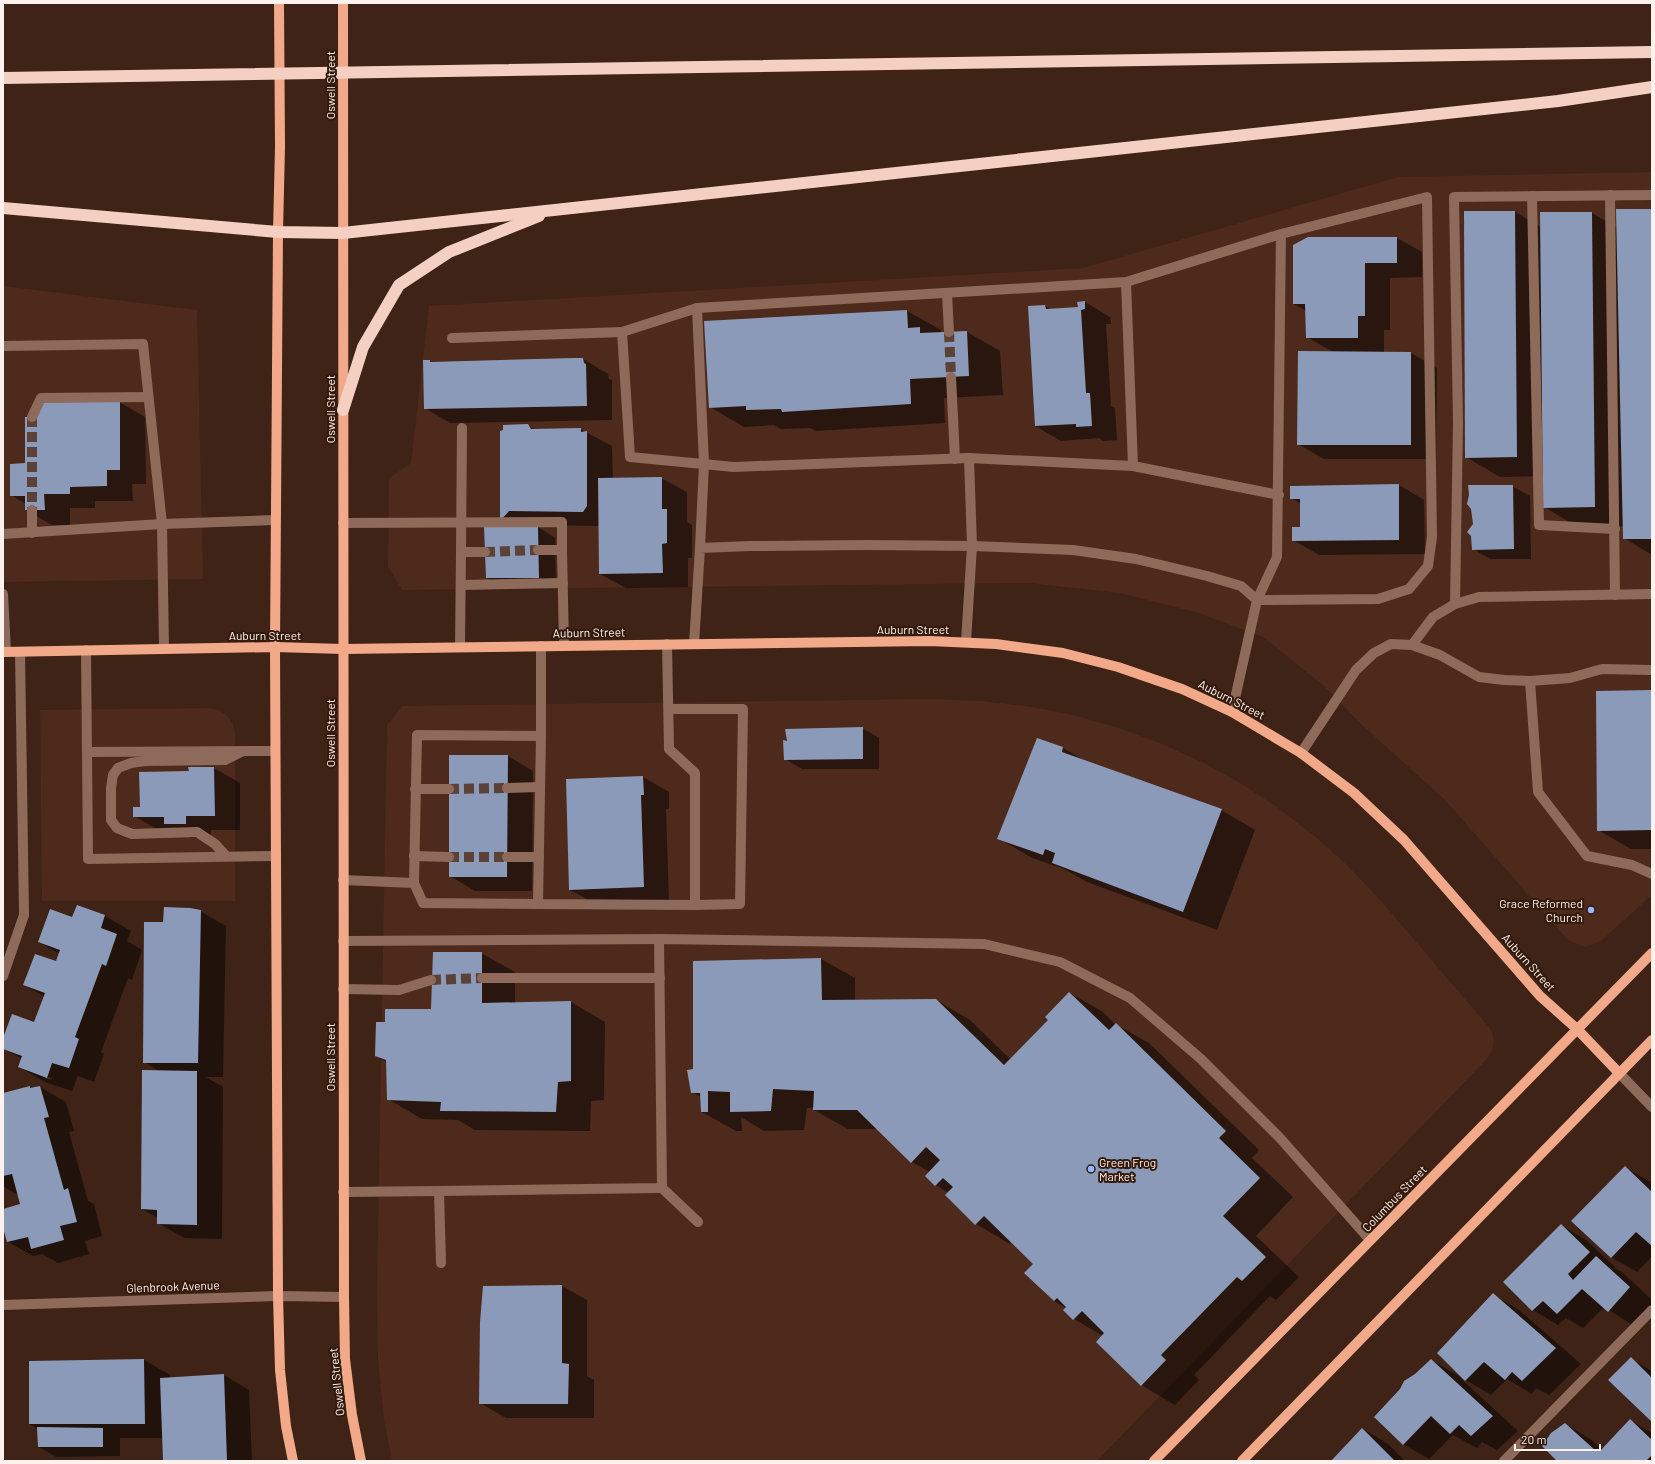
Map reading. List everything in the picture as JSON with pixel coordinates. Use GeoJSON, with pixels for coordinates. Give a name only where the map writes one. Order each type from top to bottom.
{"type":"FeatureCollection","features":[{"type":"Feature","properties":{"kind":"highway"},"geometry":{"type":"LineString","coordinates":[[3,78],[1652,52]]}},
{"type":"Feature","properties":{"kind":"highway"},"geometry":{"type":"LineString","coordinates":[[3,208],[278,232],[343,233],[1558,101],[1652,87]]}},
{"type":"Feature","properties":{"kind":"highway"},"geometry":{"type":"LineString","coordinates":[[343,410],[363,347],[399,285],[449,252],[554,210]]}},
{"type":"Feature","properties":{"kind":"main road"},"geometry":{"type":"LineString","coordinates":[[279,3],[280,147],[275,520],[278,1296],[280,1370],[286,1426],[293,1461]]}},
{"type":"Feature","properties":{"kind":"main road","name":"Oswell Street"},"geometry":{"type":"LineString","coordinates":[[343,3],[344,1297],[345,1359],[352,1415],[362,1461]]}},
{"type":"Feature","properties":{"kind":"main road","name":"Auburn Street"},"geometry":{"type":"LineString","coordinates":[[4,652],[275,647],[343,649],[460,648],[930,641],[996,644],[1063,653],[1118,667],[1182,689],[1232,712],[1300,753],[1354,794],[1404,840],[1540,996],[1577,1029],[1619,1073]]}},
{"type":"Feature","properties":{"kind":"main road","name":"Columbus Street"},"geometry":{"type":"LineString","coordinates":[[1154,1461],[1652,953]]}},
{"type":"Feature","properties":{"kind":"main road"},"geometry":{"type":"LineString","coordinates":[[1242,1461],[1652,1040]]}},
{"type":"Feature","properties":{"kind":"street"},"geometry":{"type":"LineString","coordinates":[[1610,195],[1615,595]]}},
{"type":"Feature","properties":{"kind":"street"},"geometry":{"type":"LineString","coordinates":[[1455,604],[1458,423],[1454,197],[1652,195]]}},
{"type":"Feature","properties":{"kind":"street"},"geometry":{"type":"LineString","coordinates":[[1532,196],[1539,525],[1615,529]]}},
{"type":"Feature","properties":{"kind":"street"},"geometry":{"type":"LineString","coordinates":[[452,338],[622,332],[697,308],[1126,282],[1280,234],[1427,197],[1432,537],[1428,566],[1408,589],[1378,599],[1257,600],[1241,586],[1207,576],[1136,559],[1073,550],[972,546],[758,546],[700,548]]}},
{"type":"Feature","properties":{"kind":"street"},"geometry":{"type":"LineString","coordinates":[[1232,712],[1257,600],[1278,557],[1280,234]]}},
{"type":"Feature","properties":{"kind":"street"},"geometry":{"type":"LineString","coordinates":[[1126,282],[1133,466]]}},
{"type":"Feature","properties":{"kind":"street"},"geometry":{"type":"LineString","coordinates":[[947,293],[949,332]]}},
{"type":"Feature","properties":{"kind":"street"},"geometry":{"type":"LineString","coordinates":[[694,644],[704,464],[697,308]]}},
{"type":"Feature","properties":{"kind":"street"},"geometry":{"type":"LineString","coordinates":[[622,332],[630,457],[734,467],[969,458],[1133,466],[1279,495]]}},
{"type":"Feature","properties":{"kind":"street"},"geometry":{"type":"LineString","coordinates":[[3,346],[143,344],[162,524],[164,649]]}},
{"type":"Feature","properties":{"kind":"street"},"geometry":{"type":"LineString","coordinates":[[951,377],[955,459]]}},
{"type":"Feature","properties":{"kind":"street"},"geometry":{"type":"LineString","coordinates":[[32,417],[41,398],[148,397]]}},
{"type":"Feature","properties":{"kind":"street"},"geometry":{"type":"LineString","coordinates":[[460,648],[462,428]]}},
{"type":"Feature","properties":{"kind":"street"},"geometry":{"type":"LineString","coordinates":[[966,642],[972,546],[969,458]]}},
{"type":"Feature","properties":{"kind":"street"},"geometry":{"type":"LineString","coordinates":[[32,510],[32,533]]}},
{"type":"Feature","properties":{"kind":"street"},"geometry":{"type":"LineString","coordinates":[[3,534],[162,524],[275,520]]}},
{"type":"Feature","properties":{"kind":"street"},"geometry":{"type":"LineString","coordinates":[[343,523],[562,522],[564,646]]}},
{"type":"Feature","properties":{"kind":"street"},"geometry":{"type":"LineString","coordinates":[[538,550],[562,550]]}},
{"type":"Feature","properties":{"kind":"street"},"geometry":{"type":"LineString","coordinates":[[461,552],[485,552]]}},
{"type":"Feature","properties":{"kind":"street"},"geometry":{"type":"LineString","coordinates":[[461,585],[563,583]]}},
{"type":"Feature","properties":{"kind":"street"},"geometry":{"type":"LineString","coordinates":[[3,594],[4,652]]}},
{"type":"Feature","properties":{"kind":"street"},"geometry":{"type":"LineString","coordinates":[[1412,645],[1433,617],[1455,604],[1479,597],[1652,594]]}},
{"type":"Feature","properties":{"kind":"street"},"geometry":{"type":"LineString","coordinates":[[667,644],[669,749],[695,773],[695,905]]}},
{"type":"Feature","properties":{"kind":"street"},"geometry":{"type":"LineString","coordinates":[[1300,753],[1356,670],[1374,653],[1391,644],[1412,645],[1440,654],[1479,677],[1504,680],[1530,681],[1570,678],[1602,669],[1652,670]]}},
{"type":"Feature","properties":{"kind":"street"},"geometry":{"type":"LineString","coordinates":[[538,904],[541,736],[540,646]]}},
{"type":"Feature","properties":{"kind":"street"},"geometry":{"type":"LineString","coordinates":[[86,650],[88,859],[276,856]]}},
{"type":"Feature","properties":{"kind":"street"},"geometry":{"type":"LineString","coordinates":[[3,976],[24,915],[20,652]]}},
{"type":"Feature","properties":{"kind":"street"},"geometry":{"type":"LineString","coordinates":[[1530,681],[1538,792],[1586,856],[1632,865],[1652,874]]}},
{"type":"Feature","properties":{"kind":"street"},"geometry":{"type":"LineString","coordinates":[[541,736],[417,735],[414,883],[423,903],[740,904],[743,710],[669,710]]}},
{"type":"Feature","properties":{"kind":"street"},"geometry":{"type":"LineString","coordinates":[[226,856],[215,844],[197,832],[132,834],[117,828],[111,820],[111,788],[113,775],[118,768],[131,763],[145,761],[225,760],[243,751]]}},
{"type":"Feature","properties":{"kind":"street"},"geometry":{"type":"LineString","coordinates":[[87,752],[275,751]]}},
{"type":"Feature","properties":{"kind":"street"},"geometry":{"type":"LineString","coordinates":[[508,788],[539,787]]}},
{"type":"Feature","properties":{"kind":"street"},"geometry":{"type":"LineString","coordinates":[[415,789],[449,789]]}},
{"type":"Feature","properties":{"kind":"street"},"geometry":{"type":"LineString","coordinates":[[414,856],[449,857]]}},
{"type":"Feature","properties":{"kind":"street"},"geometry":{"type":"LineString","coordinates":[[507,857],[539,857]]}},
{"type":"Feature","properties":{"kind":"street"},"geometry":{"type":"LineString","coordinates":[[343,880],[414,883]]}},
{"type":"Feature","properties":{"kind":"street"},"geometry":{"type":"LineString","coordinates":[[659,939],[662,1188]]}},
{"type":"Feature","properties":{"kind":"street"},"geometry":{"type":"LineString","coordinates":[[343,941],[659,939],[984,944],[1060,962],[1130,998],[1201,1059],[1280,1138],[1370,1240]]}},
{"type":"Feature","properties":{"kind":"street"},"geometry":{"type":"LineString","coordinates":[[482,978],[660,978]]}},
{"type":"Feature","properties":{"kind":"street"},"geometry":{"type":"LineString","coordinates":[[343,989],[400,990],[431,980]]}},
{"type":"Feature","properties":{"kind":"street","name":"Auburn Street"},"geometry":{"type":"LineString","coordinates":[[1619,1073],[1652,1107]]}},
{"type":"Feature","properties":{"kind":"street"},"geometry":{"type":"LineString","coordinates":[[343,1192],[662,1188],[698,1222]]}},
{"type":"Feature","properties":{"kind":"street"},"geometry":{"type":"LineString","coordinates":[[439,1191],[441,1262]]}},
{"type":"Feature","properties":{"kind":"street","name":"Glenbrook Avenue"},"geometry":{"type":"LineString","coordinates":[[3,1305],[278,1296],[344,1297]]}},
{"type":"Feature","properties":{"kind":"street"},"geometry":{"type":"LineString","coordinates":[[1504,1461],[1652,1310]]}},
{"type":"Feature","properties":{"kind":"shaded area"},"geometry":{"type":"Polygon","coordinates":[[[1652,172],[1652,895],[1601,941],[1585,947],[1568,940],[1445,800],[1363,726],[1324,686],[1263,637],[1199,613],[1120,593],[1029,583],[402,590],[388,567],[389,478],[411,463],[429,306],[1083,268],[1398,177],[1652,172]]]}},
{"type":"Feature","properties":{"kind":"shaded area"},"geometry":{"type":"Polygon","coordinates":[[[3,286],[197,310],[203,579],[3,582],[3,286]]]}},
{"type":"Feature","properties":{"kind":"shaded area"},"geometry":{"type":"Polygon","coordinates":[[[930,699],[981,701],[1032,707],[1073,715],[1122,729],[1160,743],[1206,764],[1242,784],[1277,807],[1317,838],[1347,865],[1382,902],[1488,1026],[1493,1034],[1494,1043],[1492,1051],[1487,1059],[1097,1461],[392,1461],[384,1420],[378,1360],[377,1291],[387,725],[402,706],[930,699]]]}},
{"type":"Feature","properties":{"kind":"shaded area"},"geometry":{"type":"Polygon","coordinates":[[[211,708],[219,710],[227,716],[233,724],[235,733],[235,901],[42,901],[40,710],[211,708]]]}},
{"type":"Feature","properties":{"kind":"building"},"geometry":{"type":"Polygon","coordinates":[[[1616,209],[1652,209],[1652,539],[1623,539],[1616,209]]]}},
{"type":"Feature","properties":{"kind":"building"},"geometry":{"type":"Polygon","coordinates":[[[1464,211],[1515,211],[1517,457],[1465,458],[1464,211]]]}},
{"type":"Feature","properties":{"kind":"building"},"geometry":{"type":"Polygon","coordinates":[[[1540,212],[1592,212],[1595,507],[1543,508],[1540,212]]]}},
{"type":"Feature","properties":{"kind":"building"},"geometry":{"type":"Polygon","coordinates":[[[1308,237],[1397,237],[1397,263],[1365,263],[1365,316],[1358,316],[1358,338],[1306,338],[1305,304],[1293,304],[1293,245],[1308,237]]]}},
{"type":"Feature","properties":{"kind":"building"},"geometry":{"type":"Polygon","coordinates":[[[1085,301],[1085,309],[1081,310],[1086,393],[1090,393],[1092,426],[1076,427],[1076,424],[1035,426],[1028,306],[1045,305],[1046,309],[1078,307],[1077,302],[1085,301]]]}},
{"type":"Feature","properties":{"kind":"building"},"geometry":{"type":"Polygon","coordinates":[[[907,310],[908,328],[920,327],[920,333],[967,331],[969,376],[910,379],[911,404],[782,412],[781,409],[746,410],[746,406],[709,408],[704,321],[907,310]]]}},
{"type":"Feature","properties":{"kind":"building"},"geometry":{"type":"Polygon","coordinates":[[[1298,351],[1411,352],[1411,445],[1297,445],[1298,351]]]}},
{"type":"Feature","properties":{"kind":"building"},"geometry":{"type":"Polygon","coordinates":[[[583,358],[584,363],[586,364],[587,406],[424,409],[423,360],[430,360],[430,362],[583,358]]]}},
{"type":"Feature","properties":{"kind":"building"},"geometry":{"type":"Polygon","coordinates":[[[120,401],[120,470],[107,470],[107,486],[70,487],[70,494],[44,494],[45,510],[25,510],[25,496],[10,496],[10,464],[25,463],[25,417],[36,417],[36,402],[120,401]]]}},
{"type":"Feature","properties":{"kind":"building"},"geometry":{"type":"Polygon","coordinates":[[[528,424],[531,429],[581,428],[581,432],[587,431],[587,506],[583,512],[509,511],[502,519],[500,518],[500,431],[503,430],[503,425],[528,424]]]}},
{"type":"Feature","properties":{"kind":"building"},"geometry":{"type":"Polygon","coordinates":[[[662,477],[662,509],[667,509],[667,543],[662,544],[663,573],[599,574],[598,478],[662,477]]]}},
{"type":"Feature","properties":{"kind":"building"},"geometry":{"type":"Polygon","coordinates":[[[1399,484],[1399,540],[1292,541],[1292,527],[1300,527],[1300,499],[1290,499],[1290,486],[1399,484]]]}},
{"type":"Feature","properties":{"kind":"building"},"geometry":{"type":"Polygon","coordinates":[[[1468,485],[1513,485],[1514,549],[1472,550],[1471,536],[1467,532],[1473,524],[1471,509],[1467,504],[1469,495],[1468,485]]]}},
{"type":"Feature","properties":{"kind":"building"},"geometry":{"type":"Polygon","coordinates":[[[484,527],[538,527],[539,578],[486,578],[484,527]]]}},
{"type":"Feature","properties":{"kind":"building"},"geometry":{"type":"Polygon","coordinates":[[[1652,690],[1652,830],[1597,831],[1596,691],[1652,690]]]}},
{"type":"Feature","properties":{"kind":"building"},"geometry":{"type":"Polygon","coordinates":[[[863,727],[863,759],[784,760],[783,740],[787,741],[785,729],[863,727]]]}},
{"type":"Feature","properties":{"kind":"building"},"geometry":{"type":"Polygon","coordinates":[[[1037,738],[1063,747],[1062,752],[1222,809],[1183,912],[1052,863],[1055,853],[1045,849],[1043,855],[997,839],[1037,738]]]}},
{"type":"Feature","properties":{"kind":"building"},"geometry":{"type":"Polygon","coordinates":[[[449,755],[508,755],[507,877],[449,877],[449,755]]]}},
{"type":"Feature","properties":{"kind":"building"},"geometry":{"type":"Polygon","coordinates":[[[188,767],[214,767],[215,816],[186,816],[186,824],[164,824],[164,817],[133,817],[133,807],[140,807],[139,772],[189,771],[188,767]]]}},
{"type":"Feature","properties":{"kind":"building"},"geometry":{"type":"Polygon","coordinates":[[[643,776],[644,795],[641,795],[644,887],[569,890],[566,779],[643,776]]]}},
{"type":"Feature","properties":{"kind":"building"},"geometry":{"type":"Polygon","coordinates":[[[77,905],[105,915],[101,928],[117,934],[106,966],[102,964],[75,1037],[79,1039],[69,1068],[52,1063],[47,1078],[18,1067],[22,1056],[3,1049],[3,1038],[12,1014],[34,1022],[45,993],[23,985],[35,954],[56,961],[60,950],[38,942],[50,909],[72,917],[77,905]]]}},
{"type":"Feature","properties":{"kind":"building"},"geometry":{"type":"Polygon","coordinates":[[[164,907],[201,910],[198,1063],[143,1063],[144,922],[163,922],[164,907]]]}},
{"type":"Feature","properties":{"kind":"building"},"geometry":{"type":"Polygon","coordinates":[[[433,952],[482,952],[482,1003],[571,1001],[571,1081],[558,1082],[556,1112],[440,1111],[441,1102],[387,1100],[386,1060],[375,1056],[376,1022],[385,1022],[385,1009],[431,1009],[433,952]]]}},
{"type":"Feature","properties":{"kind":"building","name":"Green Frog Market"},"geometry":{"type":"Polygon","coordinates":[[[821,958],[822,1000],[936,999],[1004,1065],[1048,1020],[1045,1017],[1069,992],[1109,1030],[1116,1023],[1226,1131],[1219,1138],[1260,1178],[1223,1216],[1266,1257],[1242,1281],[1237,1277],[1161,1355],[1166,1360],[1141,1386],[1096,1342],[1104,1333],[1082,1311],[1073,1320],[1063,1310],[1066,1307],[1057,1298],[1054,1301],[1024,1273],[1033,1264],[984,1216],[975,1225],[945,1195],[953,1187],[943,1178],[935,1186],[925,1176],[940,1160],[926,1147],[911,1163],[857,1110],[813,1110],[814,1091],[773,1089],[771,1111],[730,1112],[730,1092],[708,1091],[708,1112],[701,1112],[700,1093],[691,1093],[687,1070],[693,1069],[693,961],[821,958]]]}},
{"type":"Feature","properties":{"kind":"building"},"geometry":{"type":"Polygon","coordinates":[[[142,1070],[197,1071],[197,1225],[157,1224],[157,1210],[141,1209],[142,1070]]]}},
{"type":"Feature","properties":{"kind":"building"},"geometry":{"type":"Polygon","coordinates":[[[30,1086],[30,1088],[40,1086],[49,1117],[44,1118],[64,1190],[68,1188],[77,1222],[60,1226],[64,1240],[31,1249],[28,1237],[7,1242],[3,1228],[3,1209],[20,1204],[12,1174],[3,1176],[3,1093],[30,1086]]]}},
{"type":"Feature","properties":{"kind":"building"},"geometry":{"type":"Polygon","coordinates":[[[1625,1166],[1652,1192],[1652,1246],[1636,1232],[1611,1258],[1571,1221],[1625,1166]]]}},
{"type":"Feature","properties":{"kind":"building"},"geometry":{"type":"Polygon","coordinates":[[[1561,1224],[1590,1252],[1568,1274],[1573,1280],[1596,1256],[1630,1287],[1608,1312],[1582,1289],[1557,1314],[1543,1301],[1532,1311],[1503,1282],[1561,1224]]]}},
{"type":"Feature","properties":{"kind":"building"},"geometry":{"type":"Polygon","coordinates":[[[562,1285],[562,1363],[569,1364],[568,1404],[479,1404],[480,1322],[483,1286],[562,1285]]]}},
{"type":"Feature","properties":{"kind":"building"},"geometry":{"type":"Polygon","coordinates":[[[1493,1293],[1556,1348],[1522,1381],[1512,1372],[1505,1380],[1484,1362],[1465,1381],[1437,1353],[1493,1293]]]}},
{"type":"Feature","properties":{"kind":"building"},"geometry":{"type":"Polygon","coordinates":[[[1631,1357],[1652,1378],[1652,1422],[1608,1380],[1631,1357]]]}},
{"type":"Feature","properties":{"kind":"building"},"geometry":{"type":"Polygon","coordinates":[[[144,1359],[145,1424],[29,1424],[29,1361],[144,1359]]]}},
{"type":"Feature","properties":{"kind":"building"},"geometry":{"type":"Polygon","coordinates":[[[1431,1359],[1493,1416],[1471,1436],[1459,1425],[1450,1434],[1431,1416],[1403,1445],[1374,1417],[1400,1389],[1404,1381],[1415,1374],[1431,1359]]]}},
{"type":"Feature","properties":{"kind":"building"},"geometry":{"type":"Polygon","coordinates":[[[224,1374],[227,1461],[163,1461],[160,1378],[224,1374]]]}},
{"type":"Feature","properties":{"kind":"building"},"geometry":{"type":"Polygon","coordinates":[[[1630,1419],[1652,1440],[1652,1455],[1646,1461],[1557,1461],[1542,1446],[1551,1433],[1565,1423],[1596,1451],[1601,1450],[1630,1419]]]}},
{"type":"Feature","properties":{"kind":"building"},"geometry":{"type":"Polygon","coordinates":[[[37,1427],[103,1428],[103,1447],[38,1447],[37,1427]]]}},
{"type":"Feature","properties":{"kind":"building"},"geometry":{"type":"Polygon","coordinates":[[[1362,1428],[1395,1461],[1331,1461],[1362,1428]]]}},
{"type":"Feature","properties":{"kind":"tunnel"},"geometry":{"type":"LineString","coordinates":[[949,332],[951,377]]}},
{"type":"Feature","properties":{"kind":"tunnel"},"geometry":{"type":"LineString","coordinates":[[32,417],[32,510]]}},
{"type":"Feature","properties":{"kind":"tunnel"},"geometry":{"type":"LineString","coordinates":[[485,552],[538,550]]}},
{"type":"Feature","properties":{"kind":"tunnel"},"geometry":{"type":"LineString","coordinates":[[449,789],[507,788]]}},
{"type":"Feature","properties":{"kind":"tunnel"},"geometry":{"type":"LineString","coordinates":[[449,857],[507,857]]}},
{"type":"Feature","properties":{"kind":"tunnel"},"geometry":{"type":"LineString","coordinates":[[431,980],[482,978]]}},
{"type":"Feature","properties":{"kind":"place","name":"Grace Reformed Church"},"geometry":{"type":"Point","coordinates":[1591,910]}},
{"type":"Feature","properties":{"kind":"place","name":"Green Frog Market"},"geometry":{"type":"Point","coordinates":[1091,1169]}}]}
